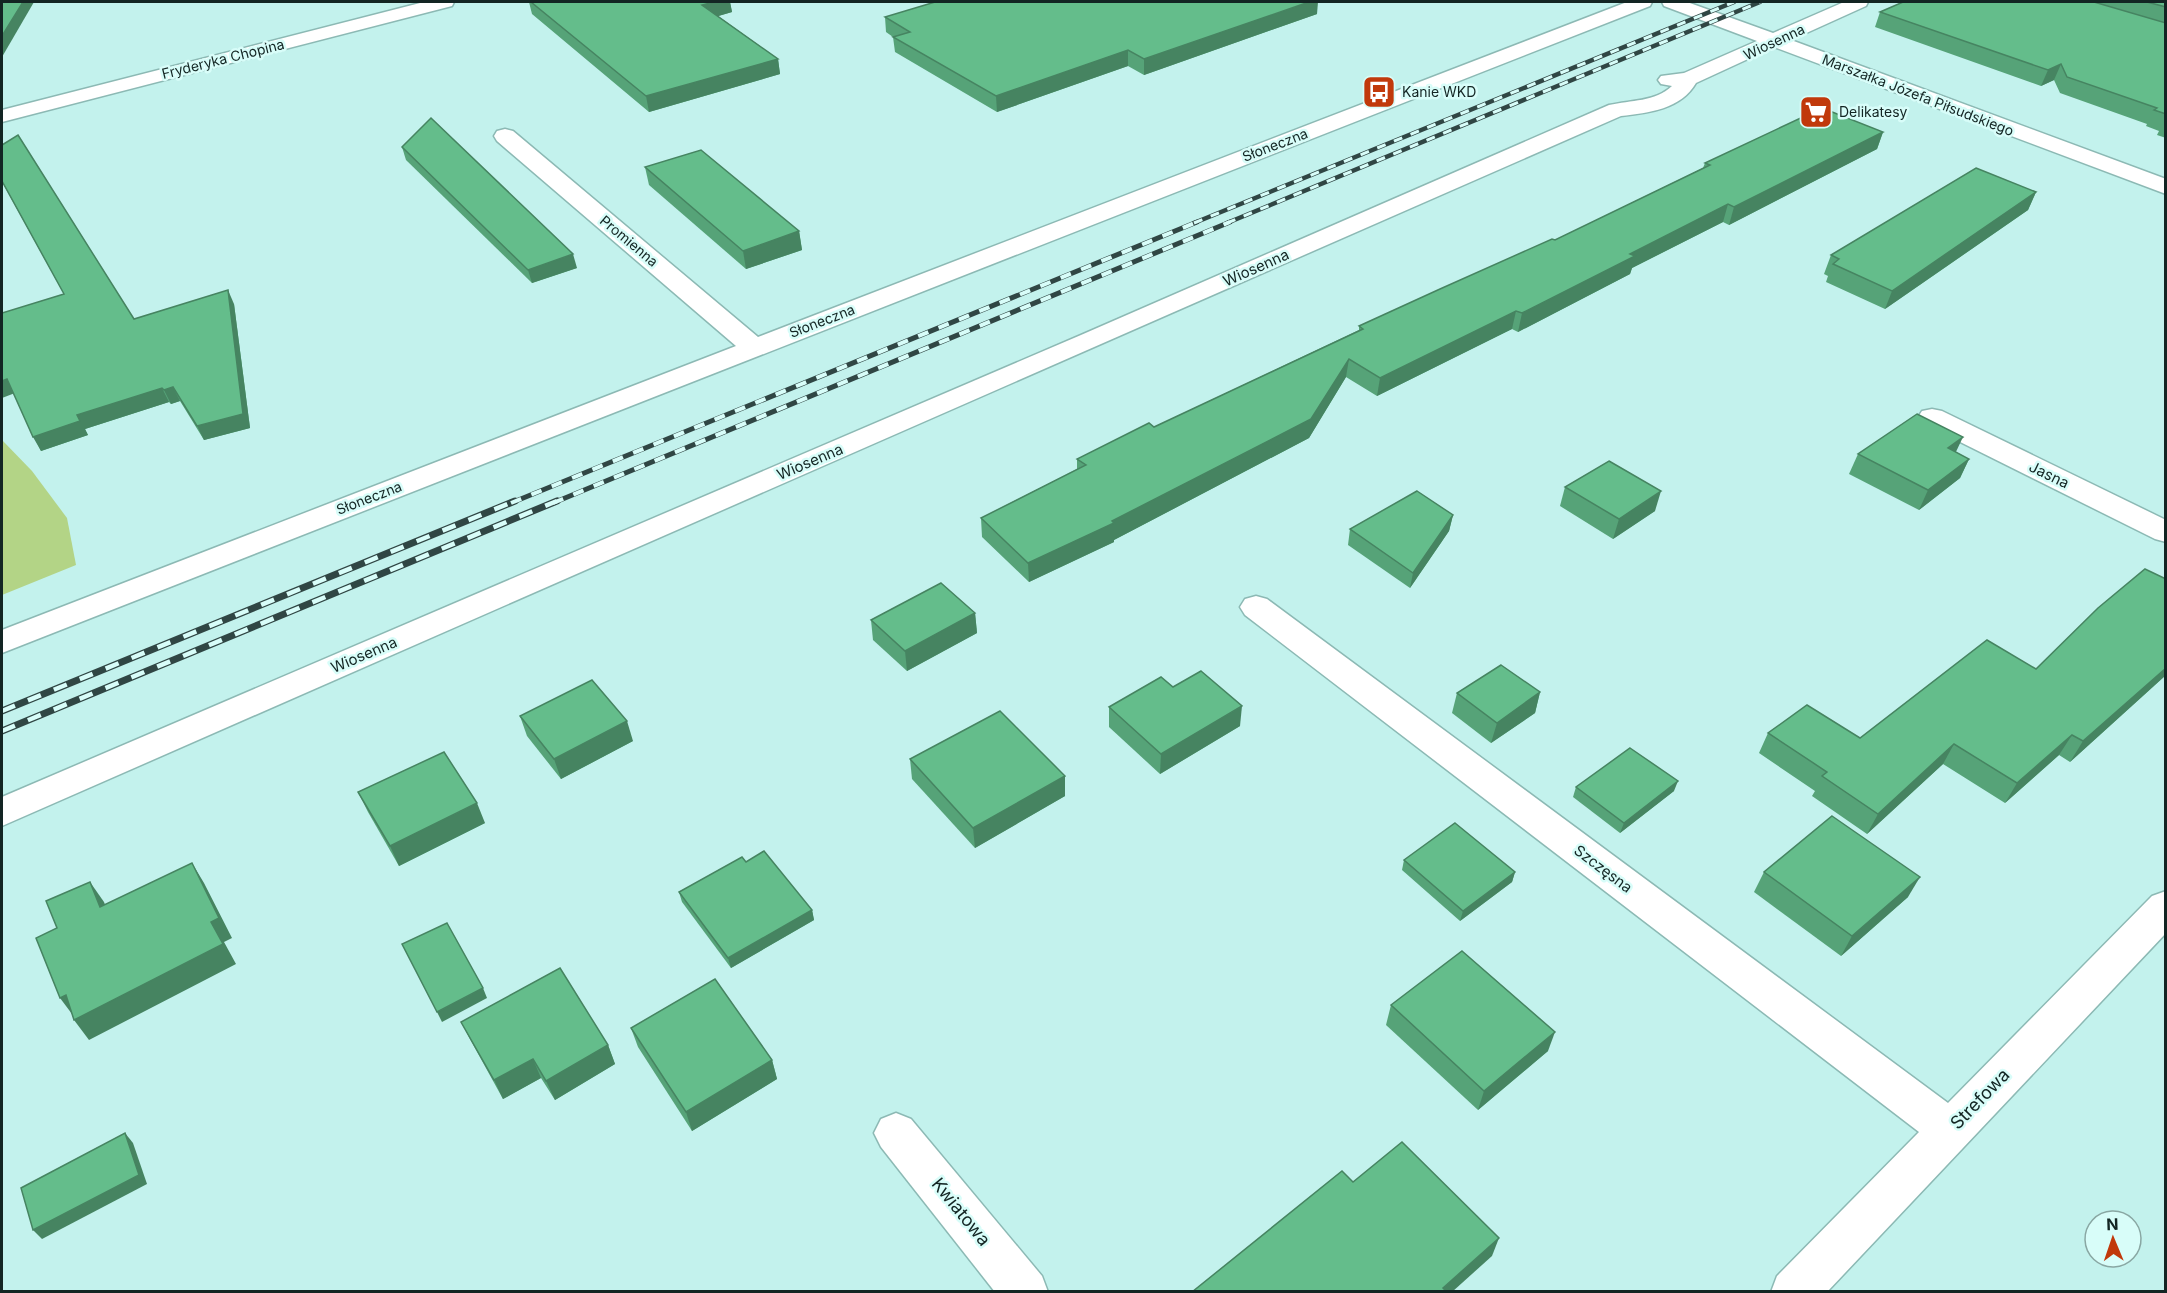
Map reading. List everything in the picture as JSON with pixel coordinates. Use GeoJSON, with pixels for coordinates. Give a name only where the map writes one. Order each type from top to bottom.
{"type":"FeatureCollection","features":[{"type":"Feature","properties":{"kind":"street","name":"Fryderyka Chopina"},"geometry":{"type":"LineString","coordinates":[[2,116],[445,2]]}},
{"type":"Feature","properties":{"kind":"street","name":"Słoneczna"},"geometry":{"type":"LineString","coordinates":[[2,642],[1642,2]]}},
{"type":"Feature","properties":{"kind":"street","name":"Marszałka Józefa Piłsudskiego"},"geometry":{"type":"LineString","coordinates":[[1671,2],[2166,187]]}},
{"type":"Feature","properties":{"kind":"street","name":"Wiosenna"},"geometry":{"type":"LineString","coordinates":[[2,812],[1617,110],[1666,99],[1680,91],[1688,79],[1859,2]]}},
{"type":"Feature","properties":{"kind":"street","name":"Promienna"},"geometry":{"type":"LineString","coordinates":[[505,136],[753,347]]}},
{"type":"Feature","properties":{"kind":"street","name":"Jasna"},"geometry":{"type":"LineString","coordinates":[[1932,417],[2166,532]]}},
{"type":"Feature","properties":{"kind":"street","name":"Szczęsna"},"geometry":{"type":"LineString","coordinates":[[1256,607],[1950,1130]]}},
{"type":"Feature","properties":{"kind":"street","name":"Strefowa"},"geometry":{"type":"LineString","coordinates":[[1794,1292],[2166,907]]}},
{"type":"Feature","properties":{"kind":"street","name":"Kwiatowa"},"geometry":{"type":"LineString","coordinates":[[896,1133],[1025,1292]]}},
{"type":"Feature","properties":{"kind":"green space"},"geometry":{"type":"Polygon","coordinates":[[[2,440],[32,471],[67,518],[76,565],[2,595],[2,440]]]}},
{"type":"Feature","properties":{"kind":"building"},"geometry":{"type":"Polygon","coordinates":[[[2,2],[23,2],[2,36],[2,2]]]}},
{"type":"Feature","properties":{"kind":"building"},"geometry":{"type":"Polygon","coordinates":[[[531,2],[714,2],[702,5],[778,59],[646,96],[531,2]]]}},
{"type":"Feature","properties":{"kind":"building"},"geometry":{"type":"Polygon","coordinates":[[[935,2],[1309,2],[1144,59],[1128,50],[996,96],[893,37],[910,32],[885,17],[935,2]]]}},
{"type":"Feature","properties":{"kind":"building"},"geometry":{"type":"Polygon","coordinates":[[[1903,2],[2094,2],[2166,23],[2166,114],[2154,110],[2157,108],[2067,77],[2061,64],[2048,70],[1880,12],[1903,2]]]}},
{"type":"Feature","properties":{"kind":"building"},"geometry":{"type":"Polygon","coordinates":[[[2147,2],[2166,2],[2166,7],[2147,2]]]}},
{"type":"Feature","properties":{"kind":"building"},"geometry":{"type":"Polygon","coordinates":[[[1822,108],[1883,132],[1734,207],[1728,204],[1630,254],[1635,256],[1522,313],[1516,311],[1380,378],[1349,359],[1311,419],[1112,521],[1114,523],[1028,563],[981,518],[1086,465],[1077,459],[1149,423],[1154,427],[1363,329],[1359,326],[1552,239],[1555,240],[1710,165],[1705,163],[1822,108]]]}},
{"type":"Feature","properties":{"kind":"building"},"geometry":{"type":"Polygon","coordinates":[[[431,118],[573,254],[528,270],[402,147],[431,118]]]}},
{"type":"Feature","properties":{"kind":"building"},"geometry":{"type":"Polygon","coordinates":[[[18,135],[134,319],[228,290],[243,414],[197,426],[173,387],[164,390],[162,388],[77,415],[80,421],[33,437],[7,379],[2,381],[2,313],[64,294],[2,181],[2,145],[18,135]]]}},
{"type":"Feature","properties":{"kind":"building"},"geometry":{"type":"Polygon","coordinates":[[[701,150],[799,231],[743,251],[645,167],[701,150]]]}},
{"type":"Feature","properties":{"kind":"building"},"geometry":{"type":"Polygon","coordinates":[[[1976,168],[2036,192],[1892,291],[1833,264],[1839,259],[1831,255],[1976,168]]]}},
{"type":"Feature","properties":{"kind":"building"},"geometry":{"type":"Polygon","coordinates":[[[1917,414],[1963,437],[1948,448],[1969,459],[1928,490],[1858,454],[1917,414]]]}},
{"type":"Feature","properties":{"kind":"building"},"geometry":{"type":"Polygon","coordinates":[[[1609,461],[1661,491],[1619,519],[1565,487],[1609,461]]]}},
{"type":"Feature","properties":{"kind":"building"},"geometry":{"type":"Polygon","coordinates":[[[1417,491],[1453,515],[1413,573],[1350,529],[1417,491]]]}},
{"type":"Feature","properties":{"kind":"building"},"geometry":{"type":"Polygon","coordinates":[[[2145,569],[2166,579],[2166,668],[2083,741],[2072,735],[2017,783],[1954,744],[1878,814],[1822,776],[1827,772],[1768,733],[1807,705],[1860,738],[1987,640],[2036,669],[2098,608],[2145,569]]]}},
{"type":"Feature","properties":{"kind":"building"},"geometry":{"type":"Polygon","coordinates":[[[941,583],[975,613],[905,651],[871,620],[941,583]]]}},
{"type":"Feature","properties":{"kind":"building"},"geometry":{"type":"Polygon","coordinates":[[[1501,665],[1540,692],[1497,723],[1457,693],[1501,665]]]}},
{"type":"Feature","properties":{"kind":"building"},"geometry":{"type":"Polygon","coordinates":[[[1201,671],[1242,706],[1161,754],[1109,707],[1161,677],[1173,687],[1201,671]]]}},
{"type":"Feature","properties":{"kind":"building"},"geometry":{"type":"Polygon","coordinates":[[[592,680],[627,721],[554,759],[520,716],[592,680]]]}},
{"type":"Feature","properties":{"kind":"building"},"geometry":{"type":"Polygon","coordinates":[[[1000,711],[1065,776],[973,828],[910,759],[1000,711]]]}},
{"type":"Feature","properties":{"kind":"building"},"geometry":{"type":"Polygon","coordinates":[[[1630,748],[1678,781],[1624,823],[1576,787],[1630,748]]]}},
{"type":"Feature","properties":{"kind":"building"},"geometry":{"type":"Polygon","coordinates":[[[444,752],[477,803],[390,846],[358,792],[444,752]]]}},
{"type":"Feature","properties":{"kind":"building"},"geometry":{"type":"Polygon","coordinates":[[[1832,816],[1920,877],[1852,936],[1764,872],[1832,816]]]}},
{"type":"Feature","properties":{"kind":"building"},"geometry":{"type":"Polygon","coordinates":[[[1455,823],[1515,872],[1463,911],[1404,860],[1455,823]]]}},
{"type":"Feature","properties":{"kind":"building"},"geometry":{"type":"Polygon","coordinates":[[[764,851],[812,910],[728,958],[679,892],[742,857],[746,862],[764,851]]]}},
{"type":"Feature","properties":{"kind":"building"},"geometry":{"type":"Polygon","coordinates":[[[192,863],[219,918],[211,922],[223,944],[74,1020],[66,995],[60,998],[36,938],[57,928],[46,901],[90,882],[100,907],[192,863]]]}},
{"type":"Feature","properties":{"kind":"building"},"geometry":{"type":"Polygon","coordinates":[[[447,923],[483,988],[437,1012],[402,944],[447,923]]]}},
{"type":"Feature","properties":{"kind":"building"},"geometry":{"type":"Polygon","coordinates":[[[1462,951],[1555,1032],[1484,1091],[1391,1005],[1462,951]]]}},
{"type":"Feature","properties":{"kind":"building"},"geometry":{"type":"Polygon","coordinates":[[[560,968],[608,1045],[546,1081],[533,1059],[494,1080],[461,1022],[560,968]]]}},
{"type":"Feature","properties":{"kind":"building"},"geometry":{"type":"Polygon","coordinates":[[[715,979],[772,1060],[686,1112],[631,1028],[715,979]]]}},
{"type":"Feature","properties":{"kind":"building"},"geometry":{"type":"Polygon","coordinates":[[[125,1133],[139,1175],[33,1230],[21,1188],[125,1133]]]}},
{"type":"Feature","properties":{"kind":"building"},"geometry":{"type":"Polygon","coordinates":[[[1402,1142],[1499,1238],[1443,1288],[1447,1292],[1192,1292],[1342,1171],[1353,1182],[1402,1142]]]}},
{"type":"Feature","properties":{"kind":"railway"},"geometry":{"type":"LineString","coordinates":[[1194,223],[1734,2]]}},
{"type":"Feature","properties":{"kind":"railway"},"geometry":{"type":"LineString","coordinates":[[1227,223],[1760,2]]}},
{"type":"Feature","properties":{"kind":"railway"},"geometry":{"type":"LineString","coordinates":[[511,503],[1197,222]]}},
{"type":"Feature","properties":{"kind":"railway"},"geometry":{"type":"LineString","coordinates":[[553,503],[1230,222]]}},
{"type":"Feature","properties":{"kind":"railway"},"geometry":{"type":"LineString","coordinates":[[2,711],[515,501]]}},
{"type":"Feature","properties":{"kind":"railway"},"geometry":{"type":"LineString","coordinates":[[2,731],[557,501]]}},
{"type":"Feature","properties":{"kind":"place","name":"Kanie WKD"},"geometry":{"type":"Point","coordinates":[1379,92]}},
{"type":"Feature","properties":{"kind":"place","name":"Delikatesy"},"geometry":{"type":"Point","coordinates":[1816,112]}}]}
